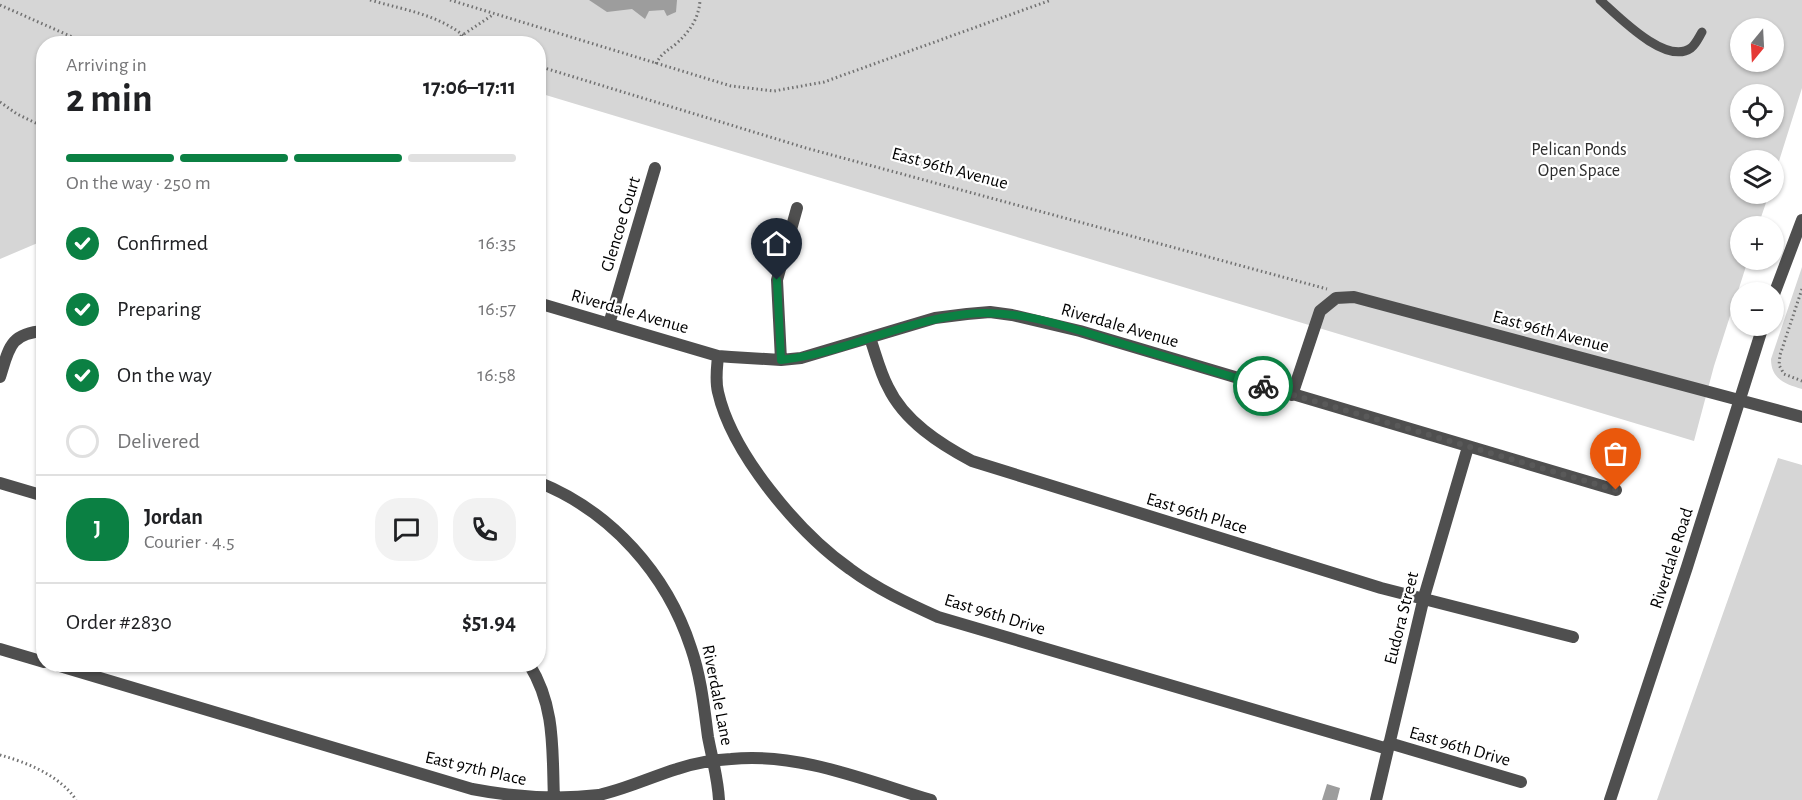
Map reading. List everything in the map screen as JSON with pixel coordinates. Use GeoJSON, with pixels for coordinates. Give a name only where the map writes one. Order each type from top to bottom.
{"type":"FeatureCollection","features":[{"type":"Feature","properties":{"kind":"street","name":"Glencoe Court"},"geometry":{"type":"LineString","coordinates":[[609,324],[655,168]]}},
{"type":"Feature","properties":{"kind":"street"},"geometry":{"type":"LineString","coordinates":[[781,360],[777,280],[797,208]]}},
{"type":"Feature","properties":{"kind":"street"},"geometry":{"type":"LineString","coordinates":[[1779,282],[1802,220]]}},
{"type":"Feature","properties":{"kind":"street","name":"East 96th Avenue"},"geometry":{"type":"LineString","coordinates":[[1292,395],[1320,311],[1336,298],[1354,297],[1802,417]]}},
{"type":"Feature","properties":{"kind":"street","name":"Riverdale Avenue"},"geometry":{"type":"LineString","coordinates":[[546,305],[718,356],[781,360],[815,355],[935,318],[990,312],[1012,315],[1080,331],[1616,490]]}},
{"type":"Feature","properties":{"kind":"street"},"geometry":{"type":"LineString","coordinates":[[0,377],[11,344],[15,339],[36,331]]}},
{"type":"Feature","properties":{"kind":"street","name":"Riverdale Road"},"geometry":{"type":"LineString","coordinates":[[1610,800],[1760,336]]}},
{"type":"Feature","properties":{"kind":"street","name":"East 96th Place"},"geometry":{"type":"LineString","coordinates":[[870,338],[888,388],[908,416],[933,437],[972,461],[1382,588],[1573,637]]}},
{"type":"Feature","properties":{"kind":"street","name":"East 96th Drive"},"geometry":{"type":"LineString","coordinates":[[718,356],[716,378],[718,392],[725,412],[755,469],[798,524],[831,555],[892,596],[938,617],[1521,782]]}},
{"type":"Feature","properties":{"kind":"street","name":"Eudora Street"},"geometry":{"type":"LineString","coordinates":[[1376,800],[1424,597],[1468,447]]}},
{"type":"Feature","properties":{"kind":"street"},"geometry":{"type":"LineString","coordinates":[[0,483],[36,494]]}},
{"type":"Feature","properties":{"kind":"street","name":"Riverdale Lane"},"geometry":{"type":"LineString","coordinates":[[546,486],[581,504],[609,524],[630,544],[664,590],[679,617],[691,647],[699,677],[719,800]]}},
{"type":"Feature","properties":{"kind":"street"},"geometry":{"type":"LineString","coordinates":[[0,649],[36,660]]}},
{"type":"Feature","properties":{"kind":"street","name":"East 97th Place"},"geometry":{"type":"LineString","coordinates":[[79,672],[472,789],[519,798],[555,799],[600,795],[679,768],[712,761],[752,758],[802,763],[931,800]]}},
{"type":"Feature","properties":{"kind":"street"},"geometry":{"type":"LineString","coordinates":[[533,672],[545,694],[550,719],[555,799]]}},
{"type":"Feature","properties":{"kind":"lane"},"geometry":{"type":"LineString","coordinates":[[1600,0],[1638,33],[1656,45],[1674,51],[1683,51],[1693,47],[1702,32]]}},
{"type":"Feature","properties":{"kind":"path"},"geometry":{"type":"LineString","coordinates":[[370,0],[441,20],[463,34]]}},
{"type":"Feature","properties":{"kind":"path"},"geometry":{"type":"LineString","coordinates":[[450,0],[731,86],[774,91],[824,82],[1051,0]]}},
{"type":"Feature","properties":{"kind":"path"},"geometry":{"type":"LineString","coordinates":[[656,63],[661,55],[691,29],[696,19],[700,0]]}},
{"type":"Feature","properties":{"kind":"path"},"geometry":{"type":"LineString","coordinates":[[0,4],[70,36]]}},
{"type":"Feature","properties":{"kind":"path"},"geometry":{"type":"LineString","coordinates":[[460,36],[494,14]]}},
{"type":"Feature","properties":{"kind":"path","name":"East 96th Avenue"},"geometry":{"type":"LineString","coordinates":[[546,68],[806,148],[1332,291]]}},
{"type":"Feature","properties":{"kind":"path"},"geometry":{"type":"LineString","coordinates":[[0,102],[17,114],[36,122]]}},
{"type":"Feature","properties":{"kind":"path"},"geometry":{"type":"LineString","coordinates":[[1802,289],[1780,355],[1779,365],[1784,374],[1802,381]]}},
{"type":"Feature","properties":{"kind":"path"},"geometry":{"type":"LineString","coordinates":[[0,754],[39,770],[60,783],[76,800]]}},
{"type":"Feature","properties":{"kind":"green space","name":"Pelican Ponds Open Space"},"geometry":{"type":"Polygon","coordinates":[[[0,0],[1802,0],[1802,88],[1782,150],[1730,150],[1730,204],[1766,204],[1761,216],[1730,216],[1730,270],[1745,270],[1741,282],[1730,282],[1730,316],[1694,441],[546,95],[546,36],[36,36],[36,244],[0,259],[0,0]]]}},
{"type":"Feature","properties":{"kind":"green space"},"geometry":{"type":"Polygon","coordinates":[[[1802,267],[1802,389],[1780,380],[1773,371],[1771,359],[1779,336],[1784,336],[1784,320],[1802,267]]]}},
{"type":"Feature","properties":{"kind":"green space"},"geometry":{"type":"Polygon","coordinates":[[[1778,458],[1802,465],[1802,800],[1657,800],[1778,458]]]}},
{"type":"Feature","properties":{"kind":"shaded area"},"geometry":{"type":"Polygon","coordinates":[[[589,0],[677,0],[676,12],[667,16],[664,10],[649,11],[645,19],[632,9],[607,12],[589,0]]]}},
{"type":"Feature","properties":{"kind":"shaded area"},"geometry":{"type":"Polygon","coordinates":[[[1327,784],[1340,788],[1337,800],[1322,800],[1327,784]]]}},
{"type":"Feature","properties":{"kind":"way so far"},"geometry":{"type":"LineString","coordinates":[[1263,386],[1616,490]]}},
{"type":"Feature","properties":{"kind":"route"},"geometry":{"type":"LineString","coordinates":[[777,280],[781,360],[815,355],[935,318],[990,312],[1058,325],[1263,386]]}}]}
